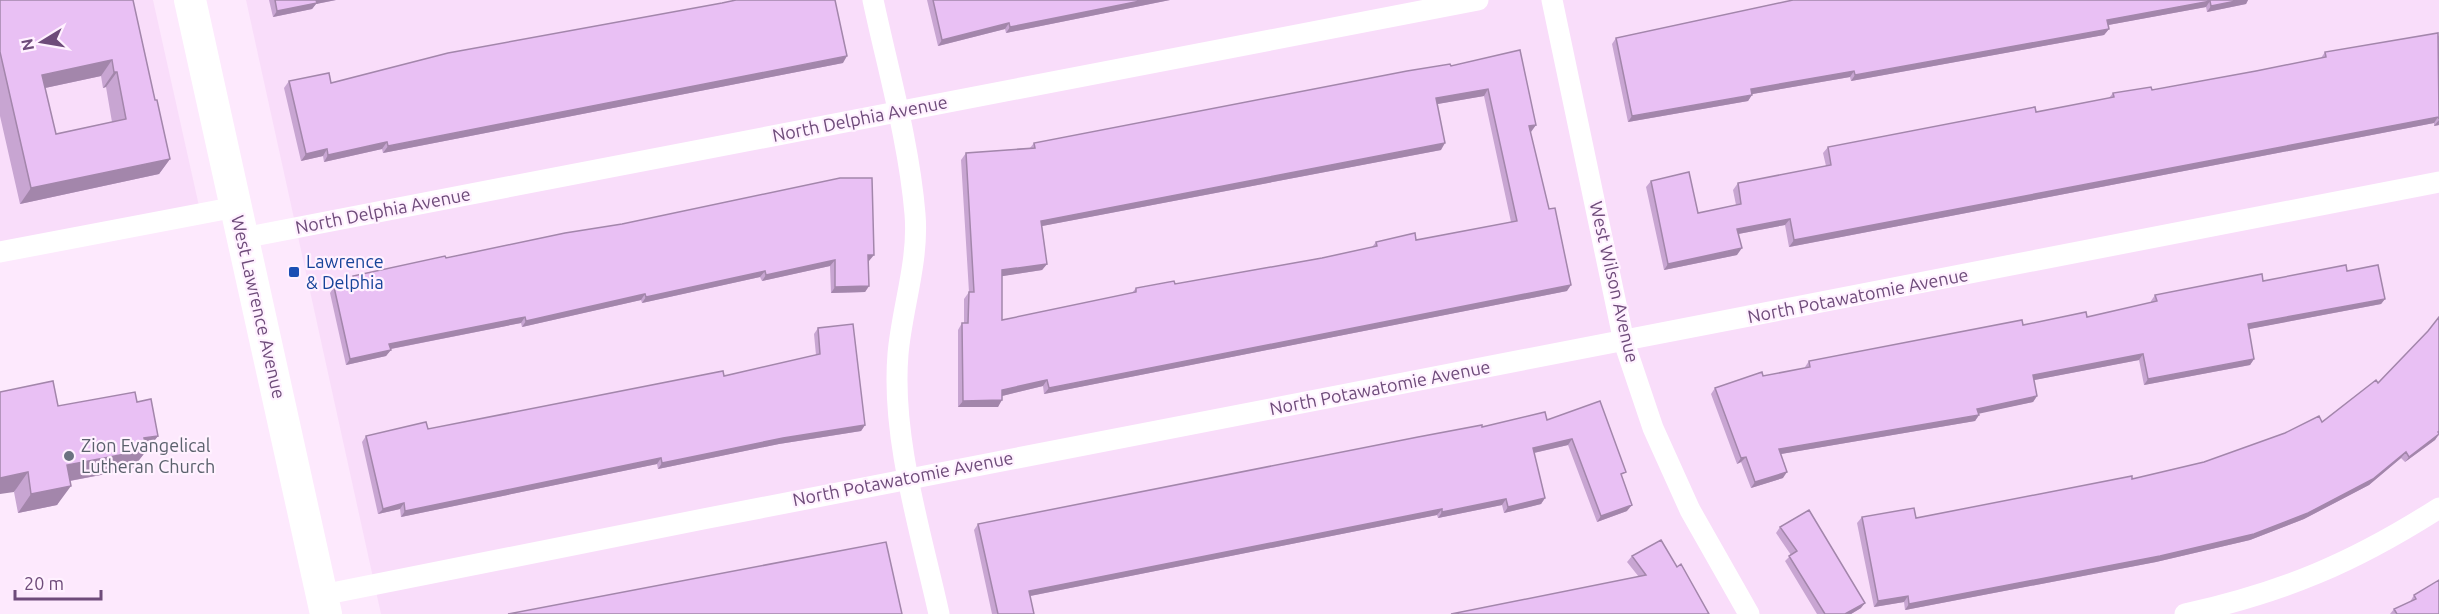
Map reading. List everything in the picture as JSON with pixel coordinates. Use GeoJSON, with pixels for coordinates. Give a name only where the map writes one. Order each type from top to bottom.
{"type":"FeatureCollection","features":[{"type":"Feature","properties":{"kind":"main road","name":"West Lawrence Avenue"},"geometry":{"type":"LineString","coordinates":[[190,0],[324,604]]}},
{"type":"Feature","properties":{"kind":"street"},"geometry":{"type":"LineString","coordinates":[[873,0],[910,175],[916,217],[908,295],[898,354],[898,404],[908,478],[939,614]]}},
{"type":"Feature","properties":{"kind":"street","name":"North Delphia Avenue"},"geometry":{"type":"LineString","coordinates":[[243,238],[1478,0]]}},
{"type":"Feature","properties":{"kind":"street","name":"West Wilson Avenue"},"geometry":{"type":"LineString","coordinates":[[1552,0],[1624,342],[1657,439],[1690,510],[1749,614]]}},
{"type":"Feature","properties":{"kind":"street","name":"North Potawatomie Avenue"},"geometry":{"type":"LineString","coordinates":[[324,604],[908,478],[1624,342],[2439,182]]}},
{"type":"Feature","properties":{"kind":"street"},"geometry":{"type":"LineString","coordinates":[[0,252],[236,207]]}},
{"type":"Feature","properties":{"kind":"street"},"geometry":{"type":"LineString","coordinates":[[2185,614],[2247,600],[2321,574],[2388,541],[2439,508]]}},
{"type":"Feature","properties":{"kind":"shaded area"},"geometry":{"type":"Polygon","coordinates":[[[0,0],[153,0],[201,215],[0,252],[0,0]]]}},
{"type":"Feature","properties":{"kind":"shaded area"},"geometry":{"type":"Polygon","coordinates":[[[246,0],[2439,0],[2439,614],[381,614],[246,0]]]}},
{"type":"Feature","properties":{"kind":"building"},"geometry":{"type":"Polygon","coordinates":[[[0,0],[133,0],[170,159],[31,188],[0,52],[0,0]],[[112,60],[42,75],[56,134],[126,119],[117,72],[114,72],[112,60]]]}},
{"type":"Feature","properties":{"kind":"building"},"geometry":{"type":"Polygon","coordinates":[[[275,0],[316,0],[317,3],[277,11],[275,0]]]}},
{"type":"Feature","properties":{"kind":"building"},"geometry":{"type":"Polygon","coordinates":[[[736,0],[835,0],[847,56],[388,146],[387,142],[328,155],[327,149],[306,154],[289,81],[329,73],[331,83],[448,53],[736,0]]]}},
{"type":"Feature","properties":{"kind":"building"},"geometry":{"type":"Polygon","coordinates":[[[933,0],[1145,0],[1010,27],[1009,23],[942,40],[933,0]]]}},
{"type":"Feature","properties":{"kind":"building"},"geometry":{"type":"Polygon","coordinates":[[[1793,0],[2241,0],[2211,6],[2210,1],[2107,20],[2109,29],[1855,75],[1854,71],[1751,89],[1752,95],[1632,116],[1616,38],[1793,0]]]}},
{"type":"Feature","properties":{"kind":"building"},"geometry":{"type":"Polygon","coordinates":[[[2438,33],[2439,119],[2438,117],[1794,240],[1790,219],[1737,229],[1742,248],[1668,264],[1651,181],[1689,172],[1698,213],[1741,204],[1738,183],[1831,165],[1828,147],[2035,107],[2036,112],[2114,97],[2113,93],[2151,87],[2152,90],[2256,71],[2326,57],[2325,52],[2438,33]]]}},
{"type":"Feature","properties":{"kind":"building"},"geometry":{"type":"Polygon","coordinates":[[[1520,50],[1536,125],[1529,126],[1549,209],[1555,208],[1571,285],[1049,388],[1047,380],[1002,390],[1002,400],[963,401],[962,323],[968,323],[969,292],[974,292],[966,153],[1035,148],[1034,143],[1407,71],[1450,64],[1451,66],[1520,50]],[[1488,89],[1436,98],[1445,143],[1041,221],[1047,264],[1002,270],[1002,320],[1136,292],[1136,288],[1174,281],[1175,284],[1322,258],[1377,246],[1376,242],[1415,233],[1416,240],[1517,221],[1488,89]]]}},
{"type":"Feature","properties":{"kind":"building"},"geometry":{"type":"Polygon","coordinates":[[[840,178],[872,178],[874,255],[868,255],[869,286],[835,287],[835,260],[766,275],[765,271],[646,297],[645,294],[526,321],[525,317],[389,344],[391,350],[350,359],[334,287],[355,282],[353,276],[445,256],[446,258],[565,233],[622,224],[840,178]]]}},
{"type":"Feature","properties":{"kind":"building"},"geometry":{"type":"Polygon","coordinates":[[[2346,265],[2347,271],[2378,265],[2385,299],[2248,324],[2254,359],[2148,379],[2143,354],[2033,375],[2037,396],[1977,409],[1979,415],[1779,449],[1787,472],[1755,482],[1746,457],[1741,458],[1715,388],[1762,372],[1763,376],[1810,367],[1809,361],[2022,320],[2023,325],[2086,312],[2087,317],[2157,301],[2155,295],[2262,274],[2263,281],[2346,265]]]}},
{"type":"Feature","properties":{"kind":"building"},"geometry":{"type":"Polygon","coordinates":[[[2439,317],[2439,434],[2409,457],[2406,452],[2373,479],[2308,513],[2254,534],[2160,556],[1909,604],[1908,596],[1878,601],[1862,517],[1914,508],[1916,518],[2132,476],[2132,479],[2204,462],[2285,433],[2319,416],[2322,422],[2376,380],[2378,383],[2439,317]]]}},
{"type":"Feature","properties":{"kind":"building"},"geometry":{"type":"Polygon","coordinates":[[[853,324],[865,425],[783,438],[662,463],[661,458],[405,511],[404,503],[383,509],[366,436],[426,422],[428,429],[723,371],[724,376],[820,354],[818,328],[853,324]]]}},
{"type":"Feature","properties":{"kind":"building","name":"Zion Evangelical Lutheran Church"},"geometry":{"type":"Polygon","coordinates":[[[53,381],[58,406],[135,392],[137,402],[151,399],[158,436],[144,438],[146,450],[67,465],[71,486],[31,494],[28,472],[0,478],[0,392],[53,381]]]}},
{"type":"Feature","properties":{"kind":"building"},"geometry":{"type":"Polygon","coordinates":[[[1600,401],[1626,472],[1621,474],[1632,505],[1601,516],[1572,439],[1533,448],[1545,498],[1508,507],[1506,499],[1442,512],[1442,509],[1029,591],[1034,614],[998,614],[978,524],[1418,437],[1482,425],[1482,427],[1545,412],[1547,420],[1600,401]]]}},
{"type":"Feature","properties":{"kind":"building"},"geometry":{"type":"Polygon","coordinates":[[[1809,510],[1865,603],[1845,614],[1825,614],[1789,556],[1797,551],[1780,527],[1809,510]]]}},
{"type":"Feature","properties":{"kind":"building"},"geometry":{"type":"Polygon","coordinates":[[[1661,540],[1677,567],[1681,564],[1709,614],[1451,614],[1646,575],[1632,556],[1661,540]]]}},
{"type":"Feature","properties":{"kind":"building"},"geometry":{"type":"Polygon","coordinates":[[[886,542],[902,614],[508,614],[886,542]]]}},
{"type":"Feature","properties":{"kind":"building"},"geometry":{"type":"Polygon","coordinates":[[[2439,580],[2439,614],[2397,614],[2394,609],[2416,599],[2414,595],[2439,580]]]}},
{"type":"Feature","properties":{"kind":"place","name":"Lawrence & Delphia"},"geometry":{"type":"Point","coordinates":[294,272]}},
{"type":"Feature","properties":{"kind":"place","name":"Zion Evangelical Lutheran Church"},"geometry":{"type":"Point","coordinates":[69,456]}}]}
